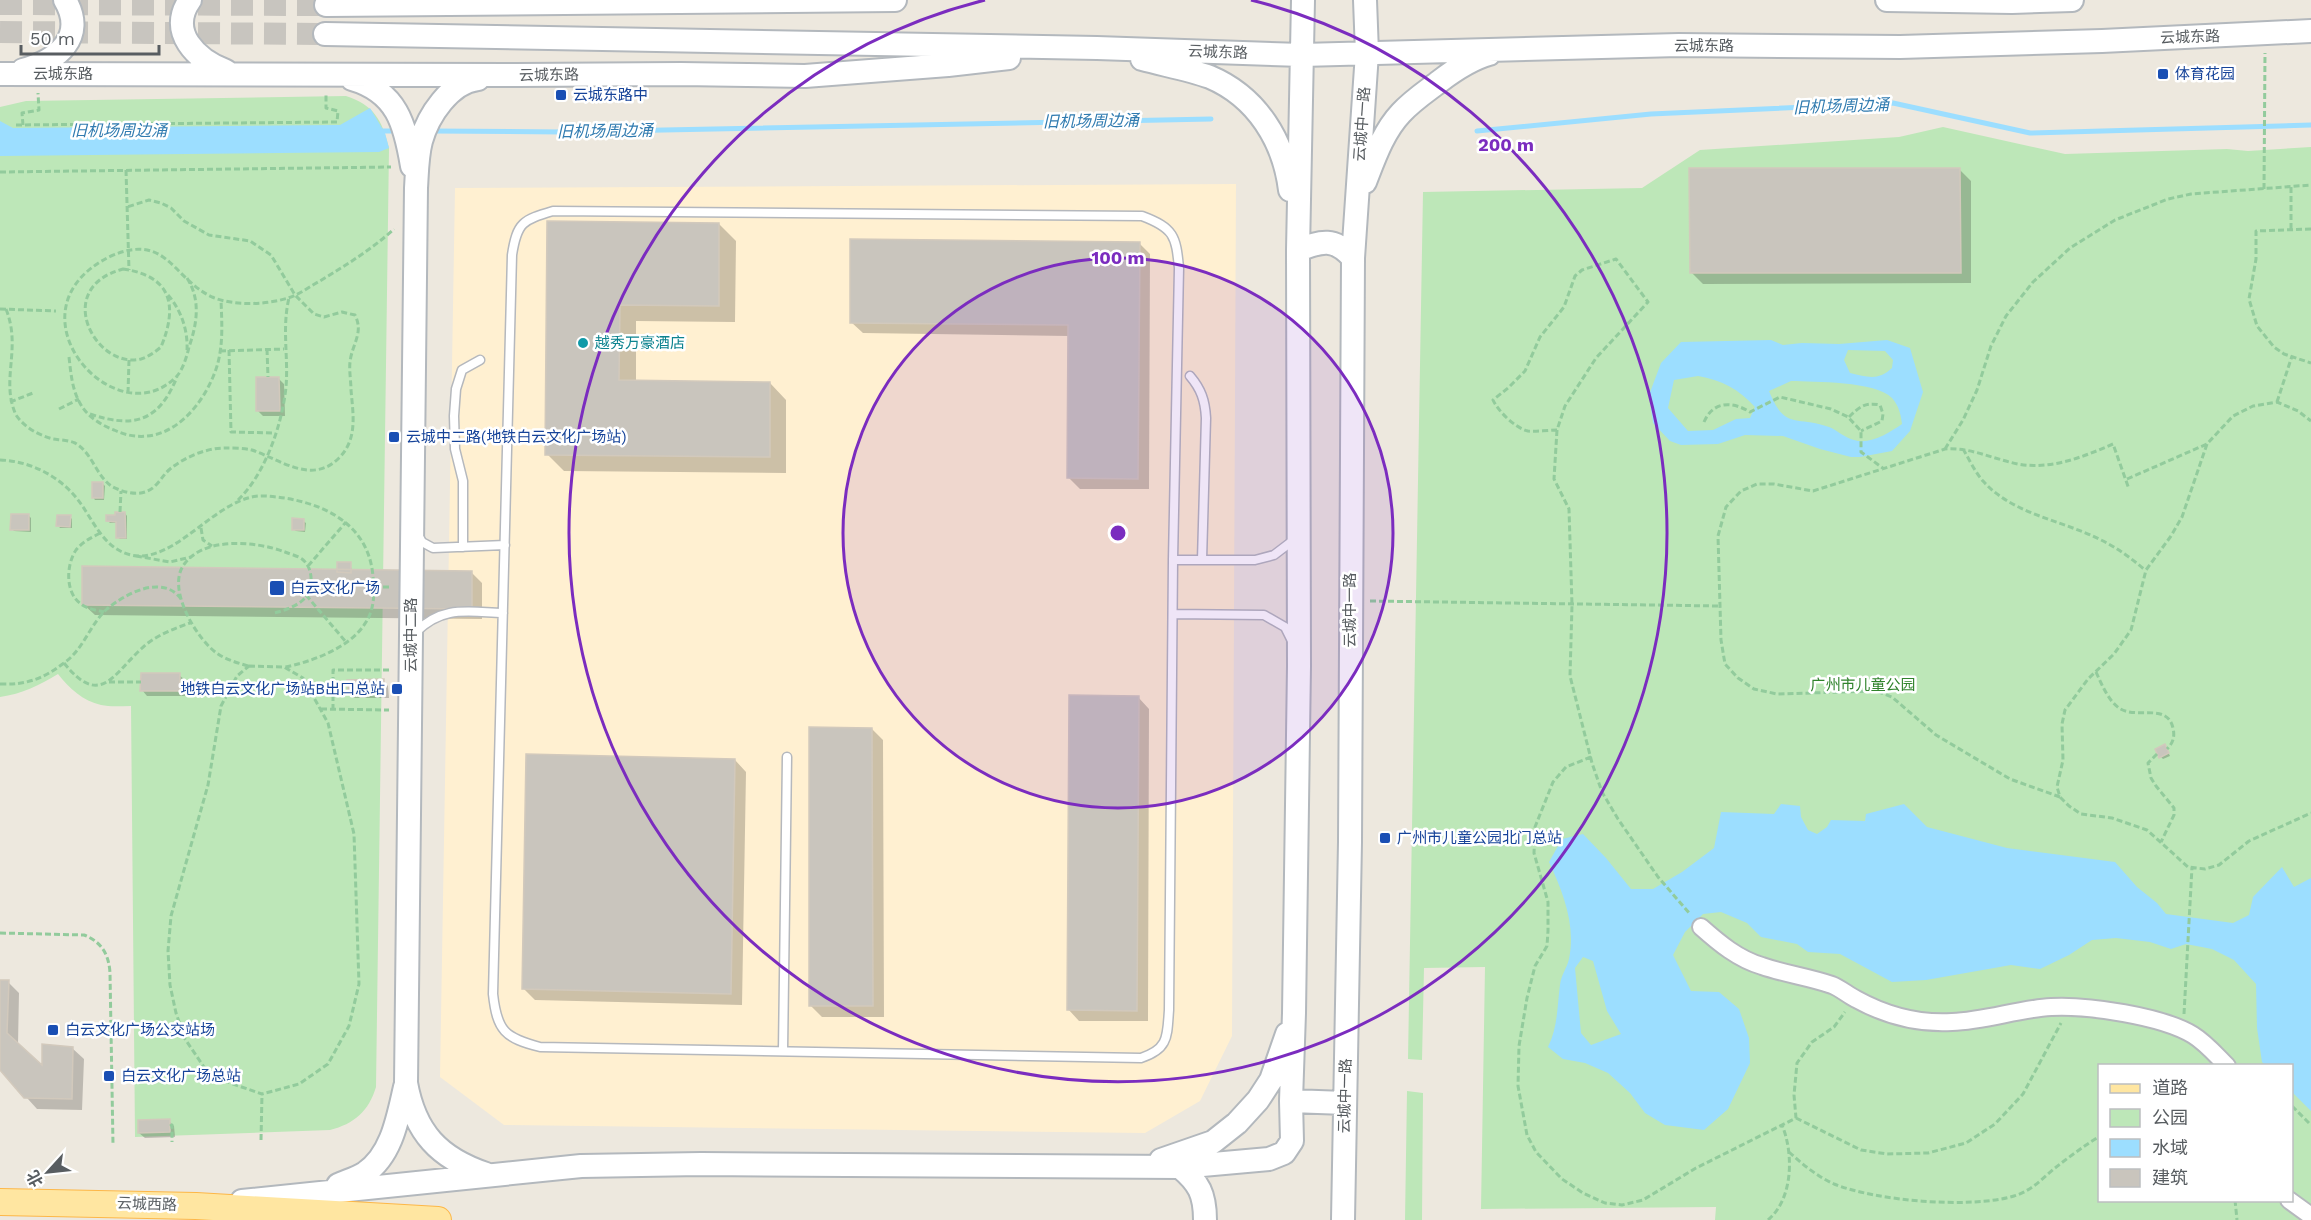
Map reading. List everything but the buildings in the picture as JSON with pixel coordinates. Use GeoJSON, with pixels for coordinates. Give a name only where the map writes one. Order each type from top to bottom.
{"type":"FeatureCollection","features":[{"type":"Feature","properties":{"kind":"main road"},"geometry":{"type":"LineString","coordinates":[[0,74],[44,63],[60,52],[72,33],[73,20],[65,0]]}},
{"type":"Feature","properties":{"kind":"main road"},"geometry":{"type":"LineString","coordinates":[[190,0],[185,6],[182,18],[184,36],[190,47],[201,59],[236,74]]}},
{"type":"Feature","properties":{"kind":"main road"},"geometry":{"type":"LineString","coordinates":[[326,5],[895,0]]}},
{"type":"Feature","properties":{"kind":"main road"},"geometry":{"type":"LineString","coordinates":[[196,1206],[581,1166],[648,1164],[1180,1167],[1269,1159],[1284,1153],[1293,1141],[1291,1101],[1298,654],[1298,250],[1303,0]]}},
{"type":"Feature","properties":{"kind":"main road","name":"云城中一路"},"geometry":{"type":"LineString","coordinates":[[1343,1220],[1350,831],[1353,258],[1367,53],[1365,0]]}},
{"type":"Feature","properties":{"kind":"main road"},"geometry":{"type":"LineString","coordinates":[[1887,0],[2060,0]]}},
{"type":"Feature","properties":{"kind":"main road","name":"云城东路"},"geometry":{"type":"LineString","coordinates":[[325,34],[1097,48],[1302,55],[1679,45],[1900,46],[2311,31]]}},
{"type":"Feature","properties":{"kind":"main road"},"geometry":{"type":"LineString","coordinates":[[1097,48],[1212,78],[1230,88],[1255,108],[1271,129],[1282,154],[1289,179],[1298,250]]}},
{"type":"Feature","properties":{"kind":"main road","name":"云城东路"},"geometry":{"type":"LineString","coordinates":[[0,74],[40,82],[236,74],[331,82],[517,75],[805,76],[948,65],[1097,48]]}},
{"type":"Feature","properties":{"kind":"main road"},"geometry":{"type":"LineString","coordinates":[[1357,200],[1380,144],[1399,115],[1416,98],[1454,70],[1477,58],[1508,49]]}},
{"type":"Feature","properties":{"kind":"main road"},"geometry":{"type":"LineString","coordinates":[[416,188],[421,142],[446,97],[455,87],[472,80],[517,75]]}},
{"type":"Feature","properties":{"kind":"main road"},"geometry":{"type":"LineString","coordinates":[[0,86],[10,78],[40,82]]}},
{"type":"Feature","properties":{"kind":"main road"},"geometry":{"type":"LineString","coordinates":[[331,82],[374,87],[384,94],[403,124],[416,188]]}},
{"type":"Feature","properties":{"kind":"main road","name":"云城中二路"},"geometry":{"type":"LineString","coordinates":[[406,1083],[416,188]]}},
{"type":"Feature","properties":{"kind":"main road"},"geometry":{"type":"LineString","coordinates":[[1298,250],[1315,243],[1326,242],[1344,248],[1353,258]]}},
{"type":"Feature","properties":{"kind":"main road"},"geometry":{"type":"LineString","coordinates":[[1140,1167],[1213,1142],[1237,1123],[1258,1100],[1271,1080],[1294,1013]]}},
{"type":"Feature","properties":{"kind":"main road"},"geometry":{"type":"LineString","coordinates":[[406,1083],[410,1104],[416,1118],[440,1150],[455,1162],[491,1176]]}},
{"type":"Feature","properties":{"kind":"main road"},"geometry":{"type":"LineString","coordinates":[[323,1192],[365,1173],[382,1157],[396,1121],[406,1083]]}},
{"type":"Feature","properties":{"kind":"main road"},"geometry":{"type":"LineString","coordinates":[[1291,1101],[1345,1103]]}},
{"type":"Feature","properties":{"kind":"main road"},"geometry":{"type":"LineString","coordinates":[[1180,1167],[1195,1180],[1201,1190],[1205,1220]]}},
{"type":"Feature","properties":{"kind":"main road","name":"云城西路"},"geometry":{"type":"LineString","coordinates":[[0,1202],[196,1206],[438,1220]]}},
{"type":"Feature","properties":{"kind":"street"},"geometry":{"type":"LineString","coordinates":[[1701,927],[1736,954],[1759,966],[1834,985],[1856,999],[1885,1012],[1912,1020],[1951,1022],[2051,1007],[2093,1009],[2173,1025],[2212,1050],[2225,1064]]}},
{"type":"Feature","properties":{"kind":"street"},"geometry":{"type":"LineString","coordinates":[[2292,1202],[2311,1216]]}},
{"type":"Feature","properties":{"kind":"lane"},"geometry":{"type":"LineString","coordinates":[[553,211],[1142,216],[1161,223],[1176,240],[1178,259],[1173,560],[1169,1010],[1167,1039],[1156,1053],[1141,1058],[540,1047],[522,1042],[506,1033],[496,1017],[493,994],[512,255],[515,236],[527,218],[553,211]]}},
{"type":"Feature","properties":{"kind":"lane"},"geometry":{"type":"LineString","coordinates":[[463,547],[463,481],[455,449],[456,389],[462,370],[480,360]]}},
{"type":"Feature","properties":{"kind":"lane"},"geometry":{"type":"LineString","coordinates":[[1190,376],[1199,387],[1205,400],[1202,560]]}},
{"type":"Feature","properties":{"kind":"lane"},"geometry":{"type":"LineString","coordinates":[[411,523],[422,542],[433,548],[505,545]]}},
{"type":"Feature","properties":{"kind":"lane"},"geometry":{"type":"LineString","coordinates":[[1173,560],[1255,560],[1274,555],[1298,537]]}},
{"type":"Feature","properties":{"kind":"lane"},"geometry":{"type":"LineString","coordinates":[[411,636],[429,620],[444,613],[503,613]]}},
{"type":"Feature","properties":{"kind":"lane"},"geometry":{"type":"LineString","coordinates":[[1173,614],[1264,615],[1285,627],[1298,654]]}},
{"type":"Feature","properties":{"kind":"lane"},"geometry":{"type":"LineString","coordinates":[[783,1052],[787,757]]}},
{"type":"Feature","properties":{"kind":"path"},"geometry":{"type":"LineString","coordinates":[[2264,189],[2266,33]]}},
{"type":"Feature","properties":{"kind":"path"},"geometry":{"type":"LineString","coordinates":[[23,125],[22,113],[39,110],[40,82]]}},
{"type":"Feature","properties":{"kind":"path"},"geometry":{"type":"LineString","coordinates":[[16,125],[337,122],[338,111],[326,108],[331,82]]}},
{"type":"Feature","properties":{"kind":"path"},"geometry":{"type":"LineString","coordinates":[[0,172],[395,167]]}},
{"type":"Feature","properties":{"kind":"path"},"geometry":{"type":"LineString","coordinates":[[126,171],[129,270]]}},
{"type":"Feature","properties":{"kind":"path"},"geometry":{"type":"LineString","coordinates":[[1945,448],[1963,420],[1977,390],[1991,346],[2006,316],[2033,282],[2070,248],[2115,220],[2168,200],[2191,195],[2311,185]]}},
{"type":"Feature","properties":{"kind":"path"},"geometry":{"type":"LineString","coordinates":[[2291,187],[2291,229]]}},
{"type":"Feature","properties":{"kind":"path"},"geometry":{"type":"LineString","coordinates":[[6,309],[12,329],[12,344],[5,382],[17,417],[34,432],[74,442],[111,486],[130,493],[149,491],[176,465],[193,456],[223,448],[250,450],[305,471],[320,470],[333,464],[344,453],[352,438],[354,419],[350,363],[360,324],[355,315],[342,312],[324,317],[314,314],[295,294],[271,255],[250,241],[209,235],[184,221],[171,208],[162,203],[148,200],[127,207]]}},
{"type":"Feature","properties":{"kind":"path"},"geometry":{"type":"LineString","coordinates":[[2311,229],[2256,231],[2256,259],[2249,299],[2257,326],[2274,347],[2311,363]]}},
{"type":"Feature","properties":{"kind":"path"},"geometry":{"type":"LineString","coordinates":[[72,282],[91,266],[129,249],[140,248],[159,255],[211,296],[221,300],[254,303],[290,298],[355,260],[394,230]]}},
{"type":"Feature","properties":{"kind":"path"},"geometry":{"type":"LineString","coordinates":[[1557,430],[1527,431],[1496,407],[1492,400],[1525,371],[1540,337],[1564,308],[1575,276],[1582,270],[1616,259],[1648,302],[1596,358],[1565,406],[1557,430],[1554,479],[1569,509],[1572,605],[1570,676],[1602,792],[1658,877],[1701,927]]}},
{"type":"Feature","properties":{"kind":"path"},"geometry":{"type":"LineString","coordinates":[[166,294],[170,308],[170,320],[161,347],[142,359],[129,360],[114,354],[102,347],[91,333],[85,309],[87,296],[94,285],[108,273],[140,271],[155,279],[178,309],[185,328],[187,355]]}},
{"type":"Feature","properties":{"kind":"path"},"geometry":{"type":"LineString","coordinates":[[88,413],[119,420],[144,417],[155,412],[164,404],[187,355],[197,316],[194,289],[187,278]]}},
{"type":"Feature","properties":{"kind":"path"},"geometry":{"type":"LineString","coordinates":[[132,555],[146,555],[164,549],[194,532],[236,502],[261,471],[286,394],[286,313],[290,298]]}},
{"type":"Feature","properties":{"kind":"path"},"geometry":{"type":"LineString","coordinates":[[69,357],[72,383],[79,399],[88,413],[98,422],[124,435],[148,437],[176,427],[187,417],[214,376],[222,338],[221,300]]}},
{"type":"Feature","properties":{"kind":"path"},"geometry":{"type":"LineString","coordinates":[[56,320],[57,305]]}},
{"type":"Feature","properties":{"kind":"path"},"geometry":{"type":"LineString","coordinates":[[0,309],[56,311]]}},
{"type":"Feature","properties":{"kind":"path"},"geometry":{"type":"LineString","coordinates":[[267,349],[268,377]]}},
{"type":"Feature","properties":{"kind":"path"},"geometry":{"type":"LineString","coordinates":[[220,351],[285,349]]}},
{"type":"Feature","properties":{"kind":"path"},"geometry":{"type":"LineString","coordinates":[[65,350],[69,357],[91,378],[106,387],[128,393],[164,387],[178,375]]}},
{"type":"Feature","properties":{"kind":"path"},"geometry":{"type":"LineString","coordinates":[[230,350],[231,432],[275,433]]}},
{"type":"Feature","properties":{"kind":"path"},"geometry":{"type":"LineString","coordinates":[[2277,402],[2292,356]]}},
{"type":"Feature","properties":{"kind":"path"},"geometry":{"type":"LineString","coordinates":[[128,393],[129,360]]}},
{"type":"Feature","properties":{"kind":"path"},"geometry":{"type":"LineString","coordinates":[[10,402],[33,393]]}},
{"type":"Feature","properties":{"kind":"path"},"geometry":{"type":"LineString","coordinates":[[1704,422],[1709,411],[1714,407],[1729,404],[1750,412],[1780,397],[1831,409],[1848,417],[1861,431],[1861,452],[1884,469]]}},
{"type":"Feature","properties":{"kind":"path"},"geometry":{"type":"LineString","coordinates":[[59,409],[79,399]]}},
{"type":"Feature","properties":{"kind":"path"},"geometry":{"type":"LineString","coordinates":[[2127,479],[2207,444],[2233,416],[2253,406],[2277,402],[2298,411],[2311,421]]}},
{"type":"Feature","properties":{"kind":"path"},"geometry":{"type":"LineString","coordinates":[[1848,417],[1859,406],[1870,403],[1880,405],[1884,414],[1882,421],[1861,431]]}},
{"type":"Feature","properties":{"kind":"path"},"geometry":{"type":"LineString","coordinates":[[2129,489],[2113,444],[2068,462],[2040,465],[2020,464],[1962,448],[1945,448],[1813,491],[1774,484],[1757,484],[1741,491],[1726,507],[1719,536],[1721,640],[1725,664],[1738,678],[1754,689],[1777,694],[1876,691],[1892,697],[1936,735],[2010,779],[2060,797],[2081,813],[2130,823],[2147,830],[2188,867],[2205,869],[2219,865],[2249,842],[2311,813]]}},
{"type":"Feature","properties":{"kind":"path"},"geometry":{"type":"LineString","coordinates":[[2060,797],[2057,787],[2063,760],[2062,724],[2065,710],[2081,688],[2114,654],[2131,630],[2145,570],[2171,536],[2182,517],[2207,444]]}},
{"type":"Feature","properties":{"kind":"path"},"geometry":{"type":"LineString","coordinates":[[1962,448],[1983,481],[2000,495],[2025,511],[2099,539],[2125,554],[2145,570]]}},
{"type":"Feature","properties":{"kind":"path"},"geometry":{"type":"LineString","coordinates":[[0,460],[28,465],[46,472],[81,503],[100,533],[112,546],[132,555],[170,562],[193,556]]}},
{"type":"Feature","properties":{"kind":"path"},"geometry":{"type":"LineString","coordinates":[[120,512],[121,490]]}},
{"type":"Feature","properties":{"kind":"path"},"geometry":{"type":"LineString","coordinates":[[236,502],[254,496],[281,498],[326,510],[346,522],[366,546],[372,561],[374,588],[371,612],[357,634],[313,658],[284,667],[249,666],[219,655],[203,641],[190,623],[182,600],[179,586],[180,571],[193,556],[204,549],[238,544],[261,544],[301,558],[311,573],[306,595],[298,604],[274,613]]}},
{"type":"Feature","properties":{"kind":"path"},"geometry":{"type":"LineString","coordinates":[[308,566],[346,522]]}},
{"type":"Feature","properties":{"kind":"path"},"geometry":{"type":"LineString","coordinates":[[203,525],[200,530],[203,540],[213,547]]}},
{"type":"Feature","properties":{"kind":"path"},"geometry":{"type":"LineString","coordinates":[[100,533],[77,549],[69,569],[69,581],[73,596],[79,603],[104,612]]}},
{"type":"Feature","properties":{"kind":"path"},"geometry":{"type":"LineString","coordinates":[[0,684],[29,683],[64,663],[85,641],[104,612],[128,595],[152,587],[167,587],[175,591],[182,600]]}},
{"type":"Feature","properties":{"kind":"path"},"geometry":{"type":"LineString","coordinates":[[374,588],[391,588]]}},
{"type":"Feature","properties":{"kind":"path"},"geometry":{"type":"LineString","coordinates":[[306,595],[346,642]]}},
{"type":"Feature","properties":{"kind":"path"},"geometry":{"type":"LineString","coordinates":[[1350,601],[1720,606]]}},
{"type":"Feature","properties":{"kind":"path"},"geometry":{"type":"LineString","coordinates":[[108,682],[120,673],[141,648],[154,639],[190,623]]}},
{"type":"Feature","properties":{"kind":"path"},"geometry":{"type":"LineString","coordinates":[[64,663],[73,675],[86,683],[98,685],[108,682],[141,682]]}},
{"type":"Feature","properties":{"kind":"path"},"geometry":{"type":"LineString","coordinates":[[249,666],[237,676],[220,706],[208,785],[171,916],[168,951],[170,985],[176,1013],[186,1039],[204,1067],[230,1083],[262,1094],[299,1084],[328,1064],[349,1026],[359,984],[354,834],[328,723],[303,678],[284,667]]}},
{"type":"Feature","properties":{"kind":"path"},"geometry":{"type":"LineString","coordinates":[[333,710],[333,670],[390,670]]}},
{"type":"Feature","properties":{"kind":"path"},"geometry":{"type":"LineString","coordinates":[[2096,672],[2108,696],[2120,708],[2133,712],[2168,716],[2174,737],[2167,749]]}},
{"type":"Feature","properties":{"kind":"path"},"geometry":{"type":"LineString","coordinates":[[321,709],[389,710]]}},
{"type":"Feature","properties":{"kind":"path"},"geometry":{"type":"LineString","coordinates":[[2157,754],[2148,763],[2149,771],[2156,786],[2174,808],[2174,815],[2161,842]]}},
{"type":"Feature","properties":{"kind":"path"},"geometry":{"type":"LineString","coordinates":[[1591,757],[1566,766],[1553,782],[1535,827],[1534,853],[1548,902],[1548,931],[1547,946],[1535,966],[1527,998],[1519,1046],[1518,1086],[1527,1135],[1536,1152],[1562,1179],[1583,1193],[1605,1203],[1622,1205],[1643,1200],[1696,1168],[1797,1118]]}},
{"type":"Feature","properties":{"kind":"path"},"geometry":{"type":"LineString","coordinates":[[2183,1030],[2192,867]]}},
{"type":"Feature","properties":{"kind":"path"},"geometry":{"type":"LineString","coordinates":[[0,933],[84,935],[93,939],[106,953],[110,973],[113,1144]]}},
{"type":"Feature","properties":{"kind":"path"},"geometry":{"type":"LineString","coordinates":[[1797,1118],[1794,1095],[1797,1063],[1812,1042],[1834,1027],[1856,999]]}},
{"type":"Feature","properties":{"kind":"path"},"geometry":{"type":"LineString","coordinates":[[1797,1118],[1861,1150],[1887,1154],[1928,1153],[1966,1143],[1995,1124],[2023,1094],[2069,1008]]}},
{"type":"Feature","properties":{"kind":"path"},"geometry":{"type":"LineString","coordinates":[[261,1140],[262,1094]]}},
{"type":"Feature","properties":{"kind":"path"},"geometry":{"type":"LineString","coordinates":[[2293,1107],[2311,1125]]}},
{"type":"Feature","properties":{"kind":"path"},"geometry":{"type":"LineString","coordinates":[[170,1126],[172,1125],[172,1142]]}},
{"type":"Feature","properties":{"kind":"path"},"geometry":{"type":"LineString","coordinates":[[1768,1220],[1780,1206],[1787,1182],[1789,1152],[1782,1125]]}},
{"type":"Feature","properties":{"kind":"path"},"geometry":{"type":"LineString","coordinates":[[1789,1152],[1801,1164],[1832,1183],[1854,1190],[1936,1202],[1961,1202],[2014,1196],[2034,1187],[2098,1137]]}},
{"type":"Feature","properties":{"kind":"path"},"geometry":{"type":"LineString","coordinates":[[2235,1202],[2237,1220]]}},
{"type":"Feature","properties":{"kind":"shaded area"},"geometry":{"type":"Polygon","coordinates":[[[1236,184],[1232,1036],[1200,1101],[1145,1133],[504,1125],[440,1077],[455,188],[1236,184]]]}},
{"type":"Feature","properties":{"kind":"green space","name":"白云文化广场"},"geometry":{"type":"Polygon","coordinates":[[[346,96],[364,104],[375,115],[383,129],[389,148],[376,1087],[365,1110],[346,1124],[330,1130],[135,1137],[131,706],[104,706],[94,703],[72,689],[58,674],[16,694],[0,697],[0,107],[26,101],[346,96]]]}},
{"type":"Feature","properties":{"kind":"green space","name":"广州市儿童公园"},"geometry":{"type":"Polygon","coordinates":[[[1943,127],[2065,154],[2227,149],[2248,151],[2311,147],[2311,1220],[1715,1220],[1716,1207],[1481,1209],[1485,967],[1424,968],[1422,1060],[1408,1059],[1423,192],[1642,188],[1700,150],[1899,137],[1943,127]]]}},
{"type":"Feature","properties":{"kind":"green space"},"geometry":{"type":"Polygon","coordinates":[[[1407,1091],[1423,1093],[1422,1220],[1405,1220],[1407,1091]]]}},
{"type":"Feature","properties":{"kind":"water"},"geometry":{"type":"Polygon","coordinates":[[[370,108],[385,133],[389,148],[379,152],[0,156],[0,121],[13,128],[340,125],[370,108]]]}},
{"type":"Feature","properties":{"kind":"water"},"geometry":{"type":"Polygon","coordinates":[[[1771,340],[1783,345],[1887,340],[1910,348],[1923,392],[1910,431],[1892,451],[1851,457],[1783,436],[1745,435],[1718,444],[1681,445],[1670,441],[1653,423],[1649,395],[1661,363],[1681,342],[1771,340]],[[1848,350],[1844,360],[1850,373],[1868,377],[1877,376],[1892,368],[1893,360],[1885,351],[1848,350]],[[1698,376],[1674,380],[1668,408],[1688,431],[1713,430],[1736,419],[1750,418],[1755,407],[1736,390],[1714,380],[1698,376]],[[1791,381],[1769,391],[1780,412],[1786,417],[1829,427],[1854,440],[1873,440],[1902,424],[1899,411],[1892,398],[1873,388],[1791,381]]]}},
{"type":"Feature","properties":{"kind":"water"},"geometry":{"type":"Polygon","coordinates":[[[1781,804],[1800,806],[1801,817],[1808,830],[1817,834],[1827,827],[1831,820],[1865,821],[1866,814],[1904,804],[1927,827],[2007,848],[2115,862],[2166,914],[2233,923],[2249,915],[2253,897],[2282,867],[2294,887],[2311,878],[2311,1111],[2293,1093],[2293,1064],[2264,1064],[2262,1062],[2257,1028],[2256,984],[2234,960],[2212,949],[2186,944],[2171,949],[2150,942],[2116,938],[2092,940],[2069,955],[2040,969],[2011,965],[1926,980],[1892,982],[1840,954],[1808,952],[1797,944],[1761,937],[1747,923],[1721,912],[1703,914],[1685,932],[1673,955],[1691,991],[1719,992],[1739,1009],[1749,1038],[1750,1063],[1728,1109],[1704,1130],[1665,1125],[1645,1113],[1630,1093],[1608,1073],[1585,1063],[1563,1059],[1548,1047],[1555,1024],[1561,981],[1571,946],[1567,909],[1549,862],[1562,839],[1583,834],[1631,889],[1653,889],[1682,872],[1714,848],[1721,812],[1774,814],[1781,804]],[[1583,957],[1575,968],[1581,1033],[1591,1045],[1621,1034],[1607,1011],[1593,961],[1583,957]]]}},
{"type":"Feature","properties":{"kind":"waterway","name":"旧机场周边涌"},"geometry":{"type":"LineString","coordinates":[[1477,131],[1651,114],[1893,103],[2030,133],[2311,125]]}},
{"type":"Feature","properties":{"kind":"waterway","name":"旧机场周边涌"},"geometry":{"type":"LineString","coordinates":[[432,131],[564,132],[1211,119]]}},
{"type":"Feature","properties":{"kind":"waterway","name":"旧机场周边涌"},"geometry":{"type":"LineString","coordinates":[[378,131],[399,131]]}},
{"type":"Feature","properties":{"kind":"tunnel"},"geometry":{"type":"LineString","coordinates":[[0,4],[326,5]]}},
{"type":"Feature","properties":{"kind":"tunnel"},"geometry":{"type":"LineString","coordinates":[[0,32],[325,34]]}},
{"type":"Feature","properties":{"kind":"place","name":"体育花园"},"geometry":{"type":"Point","coordinates":[2163,74]}},
{"type":"Feature","properties":{"kind":"place","name":"云城东路中"},"geometry":{"type":"Point","coordinates":[561,95]}},
{"type":"Feature","properties":{"kind":"place","name":"越秀万豪酒店"},"geometry":{"type":"Point","coordinates":[583,343]}},
{"type":"Feature","properties":{"kind":"place","name":"云城中二路(地铁白云文化广场站)"},"geometry":{"type":"Point","coordinates":[394,437]}},
{"type":"Feature","properties":{"kind":"place","name":"白云文化广场"},"geometry":{"type":"Point","coordinates":[277,588]}},
{"type":"Feature","properties":{"kind":"place","name":"地铁白云文化广场站B出口总站"},"geometry":{"type":"Point","coordinates":[397,689]}},
{"type":"Feature","properties":{"kind":"place","name":"广州市儿童公园北门总站"},"geometry":{"type":"Point","coordinates":[1385,838]}},
{"type":"Feature","properties":{"kind":"place","name":"白云文化广场公交站场"},"geometry":{"type":"Point","coordinates":[53,1030]}},
{"type":"Feature","properties":{"kind":"place","name":"白云文化广场总站"},"geometry":{"type":"Point","coordinates":[109,1076]}}]}
